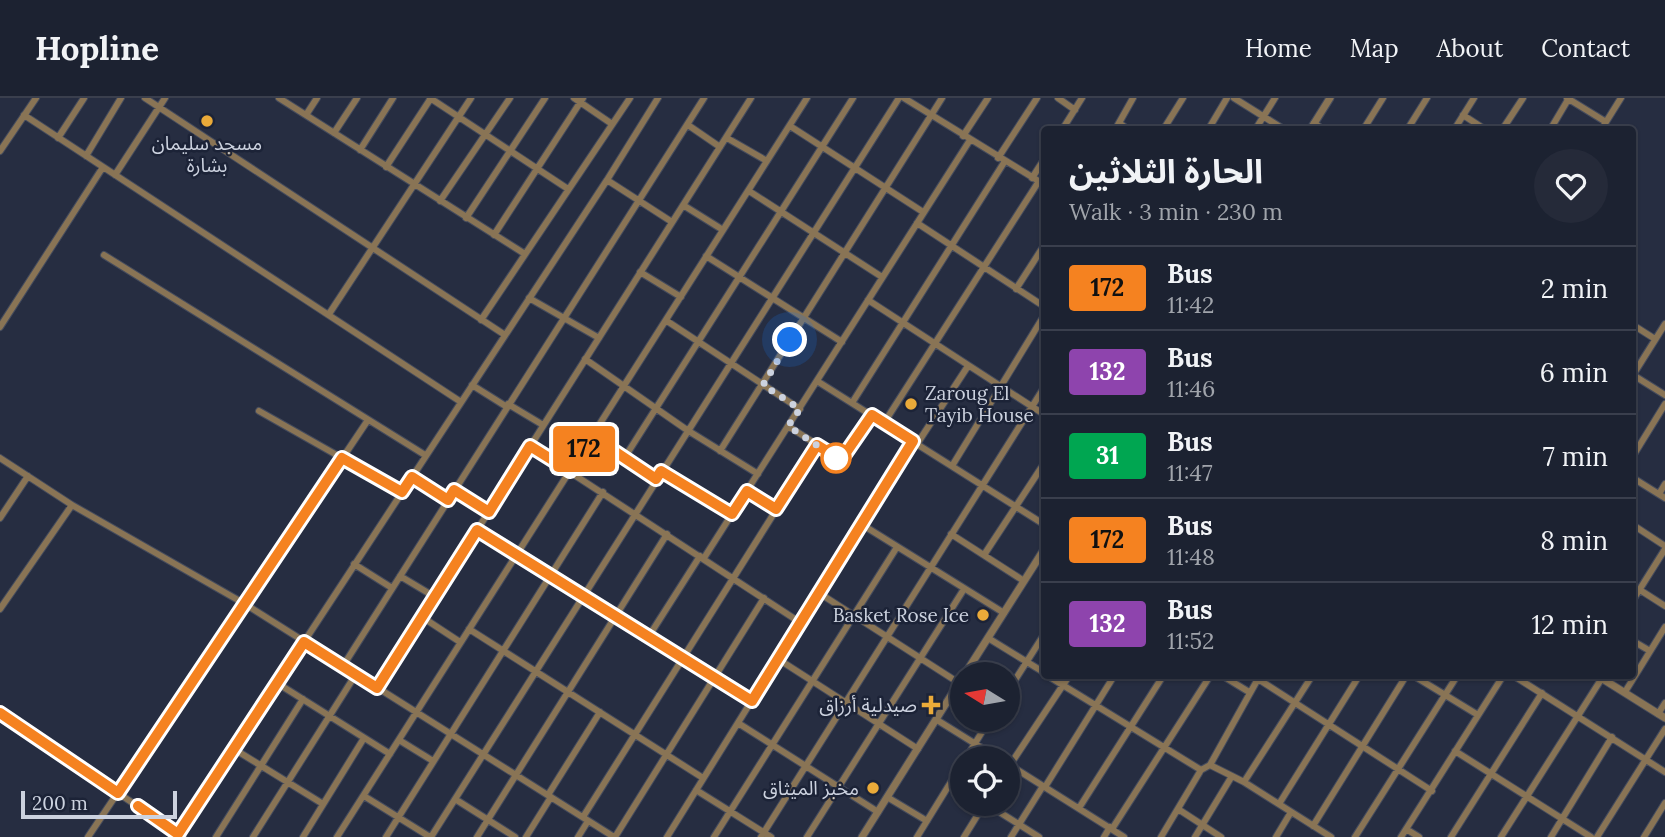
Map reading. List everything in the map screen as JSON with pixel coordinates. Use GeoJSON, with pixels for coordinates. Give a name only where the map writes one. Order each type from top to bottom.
{"type":"FeatureCollection","features":[{"type":"Feature","properties":{"kind":"street"},"geometry":{"type":"LineString","coordinates":[[0,151],[36,98]]}},
{"type":"Feature","properties":{"kind":"street"},"geometry":{"type":"LineString","coordinates":[[58,138],[84,98]]}},
{"type":"Feature","properties":{"kind":"street"},"geometry":{"type":"LineString","coordinates":[[86,156],[121,98]]}},
{"type":"Feature","properties":{"kind":"street"},"geometry":{"type":"LineString","coordinates":[[145,98],[505,335]]}},
{"type":"Feature","properties":{"kind":"street"},"geometry":{"type":"LineString","coordinates":[[115,175],[165,98]]}},
{"type":"Feature","properties":{"kind":"street"},"geometry":{"type":"LineString","coordinates":[[279,98],[524,254]]}},
{"type":"Feature","properties":{"kind":"street"},"geometry":{"type":"LineString","coordinates":[[306,115],[317,98]]}},
{"type":"Feature","properties":{"kind":"street"},"geometry":{"type":"LineString","coordinates":[[334,133],[356,98]]}},
{"type":"Feature","properties":{"kind":"street"},"geometry":{"type":"LineString","coordinates":[[360,150],[393,98]]}},
{"type":"Feature","properties":{"kind":"street"},"geometry":{"type":"LineString","coordinates":[[386,167],[431,98],[568,189]]}},
{"type":"Feature","properties":{"kind":"street"},"geometry":{"type":"LineString","coordinates":[[329,314],[471,98]]}},
{"type":"Feature","properties":{"kind":"street"},"geometry":{"type":"LineString","coordinates":[[440,201],[510,98]]}},
{"type":"Feature","properties":{"kind":"street"},"geometry":{"type":"LineString","coordinates":[[466,218],[545,98]]}},
{"type":"Feature","properties":{"kind":"street"},"geometry":{"type":"LineString","coordinates":[[481,320],[630,98]]}},
{"type":"Feature","properties":{"kind":"street"},"geometry":{"type":"LineString","coordinates":[[0,713],[179,836],[658,98]]}},
{"type":"Feature","properties":{"kind":"street"},"geometry":{"type":"LineString","coordinates":[[343,666],[704,98]]}},
{"type":"Feature","properties":{"kind":"street"},"geometry":{"type":"LineString","coordinates":[[377,688],[751,98]]}},
{"type":"Feature","properties":{"kind":"street"},"geometry":{"type":"LineString","coordinates":[[351,837],[339,834],[807,98]]}},
{"type":"Feature","properties":{"kind":"street"},"geometry":{"type":"LineString","coordinates":[[625,457],[853,98]]}},
{"type":"Feature","properties":{"kind":"street"},"geometry":{"type":"LineString","coordinates":[[363,796],[430,837],[899,98]]}},
{"type":"Feature","properties":{"kind":"street"},"geometry":{"type":"LineString","coordinates":[[884,423],[1039,181],[904,98]]}},
{"type":"Feature","properties":{"kind":"street"},"geometry":{"type":"LineString","coordinates":[[720,450],[943,98]]}},
{"type":"Feature","properties":{"kind":"street"},"geometry":{"type":"LineString","coordinates":[[649,636],[800,409],[917,223],[988,98]]}},
{"type":"Feature","properties":{"kind":"street"},"geometry":{"type":"LineString","coordinates":[[852,403],[951,246],[1037,98]]}},
{"type":"Feature","properties":{"kind":"street"},"geometry":{"type":"LineString","coordinates":[[1058,98],[1075,110]]}},
{"type":"Feature","properties":{"kind":"street"},"geometry":{"type":"LineString","coordinates":[[1065,126],[1082,98]]}},
{"type":"Feature","properties":{"kind":"street"},"geometry":{"type":"LineString","coordinates":[[1117,126],[1133,98]]}},
{"type":"Feature","properties":{"kind":"street"},"geometry":{"type":"LineString","coordinates":[[1166,126],[1183,98]]}},
{"type":"Feature","properties":{"kind":"street"},"geometry":{"type":"LineString","coordinates":[[1210,126],[1227,98]]}},
{"type":"Feature","properties":{"kind":"street"},"geometry":{"type":"LineString","coordinates":[[1234,98],[1279,126]]}},
{"type":"Feature","properties":{"kind":"street"},"geometry":{"type":"LineString","coordinates":[[1258,126],[1275,98]]}},
{"type":"Feature","properties":{"kind":"street"},"geometry":{"type":"LineString","coordinates":[[1312,126],[1330,98]]}},
{"type":"Feature","properties":{"kind":"street"},"geometry":{"type":"LineString","coordinates":[[1366,126],[1383,98]]}},
{"type":"Feature","properties":{"kind":"street"},"geometry":{"type":"LineString","coordinates":[[1410,126],[1427,98]]}},
{"type":"Feature","properties":{"kind":"street"},"geometry":{"type":"LineString","coordinates":[[1456,126],[1474,98]]}},
{"type":"Feature","properties":{"kind":"street"},"geometry":{"type":"LineString","coordinates":[[1504,126],[1522,98]]}},
{"type":"Feature","properties":{"kind":"street"},"geometry":{"type":"LineString","coordinates":[[1552,126],[1568,98],[1606,121]]}},
{"type":"Feature","properties":{"kind":"street"},"geometry":{"type":"LineString","coordinates":[[1603,126],[1621,98]]}},
{"type":"Feature","properties":{"kind":"street"},"geometry":{"type":"LineString","coordinates":[[494,235],[579,99],[612,124]]}},
{"type":"Feature","properties":{"kind":"street"},"geometry":{"type":"LineString","coordinates":[[24,115],[461,402]]}},
{"type":"Feature","properties":{"kind":"street"},"geometry":{"type":"LineString","coordinates":[[1463,115],[1480,126]]}},
{"type":"Feature","properties":{"kind":"street"},"geometry":{"type":"LineString","coordinates":[[688,125],[720,147]]}},
{"type":"Feature","properties":{"kind":"street"},"geometry":{"type":"LineString","coordinates":[[790,126],[923,212]]}},
{"type":"Feature","properties":{"kind":"street"},"geometry":{"type":"LineString","coordinates":[[727,138],[767,162]]}},
{"type":"Feature","properties":{"kind":"street"},"geometry":{"type":"LineString","coordinates":[[0,327],[103,167]]}},
{"type":"Feature","properties":{"kind":"street"},"geometry":{"type":"LineString","coordinates":[[607,180],[672,222]]}},
{"type":"Feature","properties":{"kind":"street"},"geometry":{"type":"LineString","coordinates":[[748,191],[882,277]]}},
{"type":"Feature","properties":{"kind":"street"},"geometry":{"type":"LineString","coordinates":[[683,205],[723,230]]}},
{"type":"Feature","properties":{"kind":"street"},"geometry":{"type":"LineString","coordinates":[[917,223],[1041,305]]}},
{"type":"Feature","properties":{"kind":"street"},"geometry":{"type":"LineString","coordinates":[[1016,289],[1041,250]]}},
{"type":"Feature","properties":{"kind":"street"},"geometry":{"type":"LineString","coordinates":[[104,255],[425,455]]}},
{"type":"Feature","properties":{"kind":"street"},"geometry":{"type":"LineString","coordinates":[[706,256],[842,342]]}},
{"type":"Feature","properties":{"kind":"street"},"geometry":{"type":"LineString","coordinates":[[640,272],[681,298]]}},
{"type":"Feature","properties":{"kind":"street"},"geometry":{"type":"LineString","coordinates":[[529,298],[599,338]]}},
{"type":"Feature","properties":{"kind":"street"},"geometry":{"type":"LineString","coordinates":[[868,300],[1041,413]]}},
{"type":"Feature","properties":{"kind":"street"},"geometry":{"type":"LineString","coordinates":[[952,466],[1041,320]]}},
{"type":"Feature","properties":{"kind":"street"},"geometry":{"type":"LineString","coordinates":[[667,321],[800,409]]}},
{"type":"Feature","properties":{"kind":"street"},"geometry":{"type":"LineString","coordinates":[[1636,370],[1665,324]]}},
{"type":"Feature","properties":{"kind":"street"},"geometry":{"type":"LineString","coordinates":[[1636,327],[1655,339]]}},
{"type":"Feature","properties":{"kind":"street"},"geometry":{"type":"LineString","coordinates":[[585,359],[655,409],[758,474]]}},
{"type":"Feature","properties":{"kind":"street"},"geometry":{"type":"LineString","coordinates":[[667,837],[861,524],[968,366]]}},
{"type":"Feature","properties":{"kind":"street"},"geometry":{"type":"LineString","coordinates":[[1636,377],[1665,395]]}},
{"type":"Feature","properties":{"kind":"street"},"geometry":{"type":"LineString","coordinates":[[817,381],[1041,523]]}},
{"type":"Feature","properties":{"kind":"street"},"geometry":{"type":"LineString","coordinates":[[472,385],[543,425]]}},
{"type":"Feature","properties":{"kind":"street"},"geometry":{"type":"LineString","coordinates":[[762,835],[1041,392]]}},
{"type":"Feature","properties":{"kind":"street"},"geometry":{"type":"LineString","coordinates":[[1636,451],[1665,404]]}},
{"type":"Feature","properties":{"kind":"street"},"geometry":{"type":"LineString","coordinates":[[259,411],[402,492]]}},
{"type":"Feature","properties":{"kind":"street"},"geometry":{"type":"LineString","coordinates":[[788,426],[841,460],[872,415]]}},
{"type":"Feature","properties":{"kind":"street"},"geometry":{"type":"LineString","coordinates":[[88,837],[368,420]]}},
{"type":"Feature","properties":{"kind":"street"},"geometry":{"type":"LineString","coordinates":[[593,437],[656,479]]}},
{"type":"Feature","properties":{"kind":"street"},"geometry":{"type":"LineString","coordinates":[[578,837],[585,819],[634,734],[817,445]]}},
{"type":"Feature","properties":{"kind":"street"},"geometry":{"type":"LineString","coordinates":[[530,446],[801,622]]}},
{"type":"Feature","properties":{"kind":"street"},"geometry":{"type":"LineString","coordinates":[[0,457],[72,505],[245,604],[615,837],[764,598]]}},
{"type":"Feature","properties":{"kind":"street"},"geometry":{"type":"LineString","coordinates":[[984,555],[1041,468]]}},
{"type":"Feature","properties":{"kind":"street"},"geometry":{"type":"LineString","coordinates":[[661,471],[732,514]]}},
{"type":"Feature","properties":{"kind":"street"},"geometry":{"type":"LineString","coordinates":[[0,518],[28,476]]}},
{"type":"Feature","properties":{"kind":"street"},"geometry":{"type":"LineString","coordinates":[[412,477],[448,500]]}},
{"type":"Feature","properties":{"kind":"street"},"geometry":{"type":"LineString","coordinates":[[1636,480],[1662,496],[1665,484]]}},
{"type":"Feature","properties":{"kind":"street"},"geometry":{"type":"LineString","coordinates":[[454,490],[489,512]]}},
{"type":"Feature","properties":{"kind":"street"},"geometry":{"type":"LineString","coordinates":[[747,491],[776,509]]}},
{"type":"Feature","properties":{"kind":"street"},"geometry":{"type":"LineString","coordinates":[[386,837],[603,492]]}},
{"type":"Feature","properties":{"kind":"street"},"geometry":{"type":"LineString","coordinates":[[0,609],[72,505]]}},
{"type":"Feature","properties":{"kind":"street"},"geometry":{"type":"LineString","coordinates":[[861,524],[1004,613]]}},
{"type":"Feature","properties":{"kind":"street"},"geometry":{"type":"LineString","coordinates":[[1636,528],[1665,547],[1636,596]]}},
{"type":"Feature","properties":{"kind":"street"},"geometry":{"type":"LineString","coordinates":[[477,530],[752,701]]}},
{"type":"Feature","properties":{"kind":"street"},"geometry":{"type":"LineString","coordinates":[[477,837],[667,534]]}},
{"type":"Feature","properties":{"kind":"street"},"geometry":{"type":"LineString","coordinates":[[951,534],[1024,581]]}},
{"type":"Feature","properties":{"kind":"street"},"geometry":{"type":"LineString","coordinates":[[714,837],[897,547]]}},
{"type":"Feature","properties":{"kind":"street"},"geometry":{"type":"LineString","coordinates":[[972,662],[1024,581],[1041,560]]}},
{"type":"Feature","properties":{"kind":"street"},"geometry":{"type":"LineString","coordinates":[[354,564],[392,588]]}},
{"type":"Feature","properties":{"kind":"street"},"geometry":{"type":"LineString","coordinates":[[400,576],[435,597]]}},
{"type":"Feature","properties":{"kind":"street"},"geometry":{"type":"LineString","coordinates":[[807,837],[964,589]]}},
{"type":"Feature","properties":{"kind":"street"},"geometry":{"type":"LineString","coordinates":[[1640,590],[1665,606]]}},
{"type":"Feature","properties":{"kind":"street"},"geometry":{"type":"LineString","coordinates":[[819,593],[919,658],[950,672]]}},
{"type":"Feature","properties":{"kind":"street"},"geometry":{"type":"LineString","coordinates":[[422,617],[460,642]]}},
{"type":"Feature","properties":{"kind":"street"},"geometry":{"type":"LineString","coordinates":[[1636,674],[1665,628]]}},
{"type":"Feature","properties":{"kind":"street"},"geometry":{"type":"LineString","coordinates":[[469,629],[704,778]]}},
{"type":"Feature","properties":{"kind":"street"},"geometry":{"type":"LineString","coordinates":[[988,638],[1041,671]]}},
{"type":"Feature","properties":{"kind":"street"},"geometry":{"type":"LineString","coordinates":[[1020,672],[1041,639]]}},
{"type":"Feature","properties":{"kind":"street"},"geometry":{"type":"LineString","coordinates":[[1636,642],[1650,651]]}},
{"type":"Feature","properties":{"kind":"street"},"geometry":{"type":"LineString","coordinates":[[778,659],[918,749]]}},
{"type":"Feature","properties":{"kind":"street"},"geometry":{"type":"LineString","coordinates":[[253,837],[356,674]]}},
{"type":"Feature","properties":{"kind":"street"},"geometry":{"type":"LineString","coordinates":[[1054,679],[1201,770]]}},
{"type":"Feature","properties":{"kind":"street"},"geometry":{"type":"LineString","coordinates":[[1020,749],[1067,679]]}},
{"type":"Feature","properties":{"kind":"street"},"geometry":{"type":"LineString","coordinates":[[1011,837],[1112,679]]}},
{"type":"Feature","properties":{"kind":"street"},"geometry":{"type":"LineString","coordinates":[[1079,808],[1161,679]]}},
{"type":"Feature","properties":{"kind":"street"},"geometry":{"type":"LineString","coordinates":[[1104,837],[1208,679]]}},
{"type":"Feature","properties":{"kind":"street"},"geometry":{"type":"LineString","coordinates":[[1228,679],[1249,692]]}},
{"type":"Feature","properties":{"kind":"street"},"geometry":{"type":"LineString","coordinates":[[1161,837],[1201,770],[1210,765],[1258,679]]}},
{"type":"Feature","properties":{"kind":"street"},"geometry":{"type":"LineString","coordinates":[[1262,679],[1432,791]]}},
{"type":"Feature","properties":{"kind":"street"},"geometry":{"type":"LineString","coordinates":[[1244,782],[1310,679]]}},
{"type":"Feature","properties":{"kind":"street"},"geometry":{"type":"LineString","coordinates":[[1279,804],[1357,679]]}},
{"type":"Feature","properties":{"kind":"street"},"geometry":{"type":"LineString","coordinates":[[1314,826],[1404,679]]}},
{"type":"Feature","properties":{"kind":"street"},"geometry":{"type":"LineString","coordinates":[[1419,679],[1478,715]]}},
{"type":"Feature","properties":{"kind":"street"},"geometry":{"type":"LineString","coordinates":[[1355,837],[1455,679]]}},
{"type":"Feature","properties":{"kind":"street"},"geometry":{"type":"LineString","coordinates":[[1401,837],[1501,679]]}},
{"type":"Feature","properties":{"kind":"street"},"geometry":{"type":"LineString","coordinates":[[1519,679],[1665,772]]}},
{"type":"Feature","properties":{"kind":"street"},"geometry":{"type":"LineString","coordinates":[[1501,837],[1599,679]]}},
{"type":"Feature","properties":{"kind":"street"},"geometry":{"type":"LineString","coordinates":[[1603,679],[1662,716],[1665,703]]}},
{"type":"Feature","properties":{"kind":"street"},"geometry":{"type":"LineString","coordinates":[[1625,692],[1633,679]]}},
{"type":"Feature","properties":{"kind":"street"},"geometry":{"type":"LineString","coordinates":[[277,683],[390,754]]}},
{"type":"Feature","properties":{"kind":"street"},"geometry":{"type":"LineString","coordinates":[[1451,837],[1542,693]]}},
{"type":"Feature","properties":{"kind":"street"},"geometry":{"type":"LineString","coordinates":[[862,837],[950,698]]}},
{"type":"Feature","properties":{"kind":"street"},"geometry":{"type":"LineString","coordinates":[[216,837],[303,699]]}},
{"type":"Feature","properties":{"kind":"street"},"geometry":{"type":"LineString","coordinates":[[526,837],[600,712]]}},
{"type":"Feature","properties":{"kind":"street"},"geometry":{"type":"LineString","coordinates":[[937,720],[978,746]]}},
{"type":"Feature","properties":{"kind":"street"},"geometry":{"type":"LineString","coordinates":[[738,723],[878,812]]}},
{"type":"Feature","properties":{"kind":"street"},"geometry":{"type":"LineString","coordinates":[[1597,837],[1665,729]]}},
{"type":"Feature","properties":{"kind":"street"},"geometry":{"type":"LineString","coordinates":[[975,744],[982,732]]}},
{"type":"Feature","properties":{"kind":"street"},"geometry":{"type":"LineString","coordinates":[[1551,837],[1612,737]]}},
{"type":"Feature","properties":{"kind":"street"},"geometry":{"type":"LineString","coordinates":[[304,837],[364,738]]}},
{"type":"Feature","properties":{"kind":"street"},"geometry":{"type":"LineString","coordinates":[[399,740],[433,761]]}},
{"type":"Feature","properties":{"kind":"street"},"geometry":{"type":"LineString","coordinates":[[234,749],[323,804]]}},
{"type":"Feature","properties":{"kind":"street"},"geometry":{"type":"LineString","coordinates":[[1455,751],[1591,837]]}},
{"type":"Feature","properties":{"kind":"street"},"geometry":{"type":"LineString","coordinates":[[1210,765],[1244,782],[1331,837]]}},
{"type":"Feature","properties":{"kind":"street"},"geometry":{"type":"LineString","coordinates":[[1020,772],[1125,837]]}},
{"type":"Feature","properties":{"kind":"street"},"geometry":{"type":"LineString","coordinates":[[1195,837],[1232,776]]}},
{"type":"Feature","properties":{"kind":"street"},"geometry":{"type":"LineString","coordinates":[[917,837],[950,784]]}},
{"type":"Feature","properties":{"kind":"street"},"geometry":{"type":"LineString","coordinates":[[696,790],[762,835],[771,837]]}},
{"type":"Feature","properties":{"kind":"street"},"geometry":{"type":"LineString","coordinates":[[887,797],[927,821]]}},
{"type":"Feature","properties":{"kind":"street"},"geometry":{"type":"LineString","coordinates":[[455,799],[515,837]]}},
{"type":"Feature","properties":{"kind":"street"},"geometry":{"type":"LineString","coordinates":[[964,837],[985,803],[1038,837]]}},
{"type":"Feature","properties":{"kind":"street"},"geometry":{"type":"LineString","coordinates":[[1644,837],[1665,803]]}},
{"type":"Feature","properties":{"kind":"street"},"geometry":{"type":"LineString","coordinates":[[1178,809],[1221,837]]}},
{"type":"Feature","properties":{"kind":"street"},"geometry":{"type":"LineString","coordinates":[[1276,837],[1291,811]]}},
{"type":"Feature","properties":{"kind":"street"},"geometry":{"type":"LineString","coordinates":[[1406,829],[1419,837]]}},
{"type":"Feature","properties":{"kind":"bus line","name":"172"},"geometry":{"type":"LineString","coordinates":[[0,713],[118,793],[342,458],[402,492],[412,477],[448,500],[454,490],[489,512],[530,446],[570,471],[593,437],[656,479],[661,471],[732,514],[747,491],[776,509],[817,445],[841,460],[872,415],[913,441],[752,701],[477,530],[377,688],[304,642],[178,834],[138,806]]}},
{"type":"Feature","properties":{"kind":"place","name":"مسجد سليمان بشارة"},"geometry":{"type":"Point","coordinates":[207,121]}},
{"type":"Feature","properties":{"kind":"place","name":"Zaroug El Tayib House"},"geometry":{"type":"Point","coordinates":[911,404]}},
{"type":"Feature","properties":{"kind":"place","name":"Basket Rose Ice"},"geometry":{"type":"Point","coordinates":[983,615]}},
{"type":"Feature","properties":{"kind":"place","name":"صيدلية أرزاق"},"geometry":{"type":"Point","coordinates":[931,705]}},
{"type":"Feature","properties":{"kind":"place","name":"مخبز الميثاق"},"geometry":{"type":"Point","coordinates":[873,788]}},
{"type":"Feature","properties":{"kind":"route"},"geometry":{"type":"LineString","coordinates":[[790,340],[763,385],[800,409],[788,426],[839,460],[836,458]]}}]}
